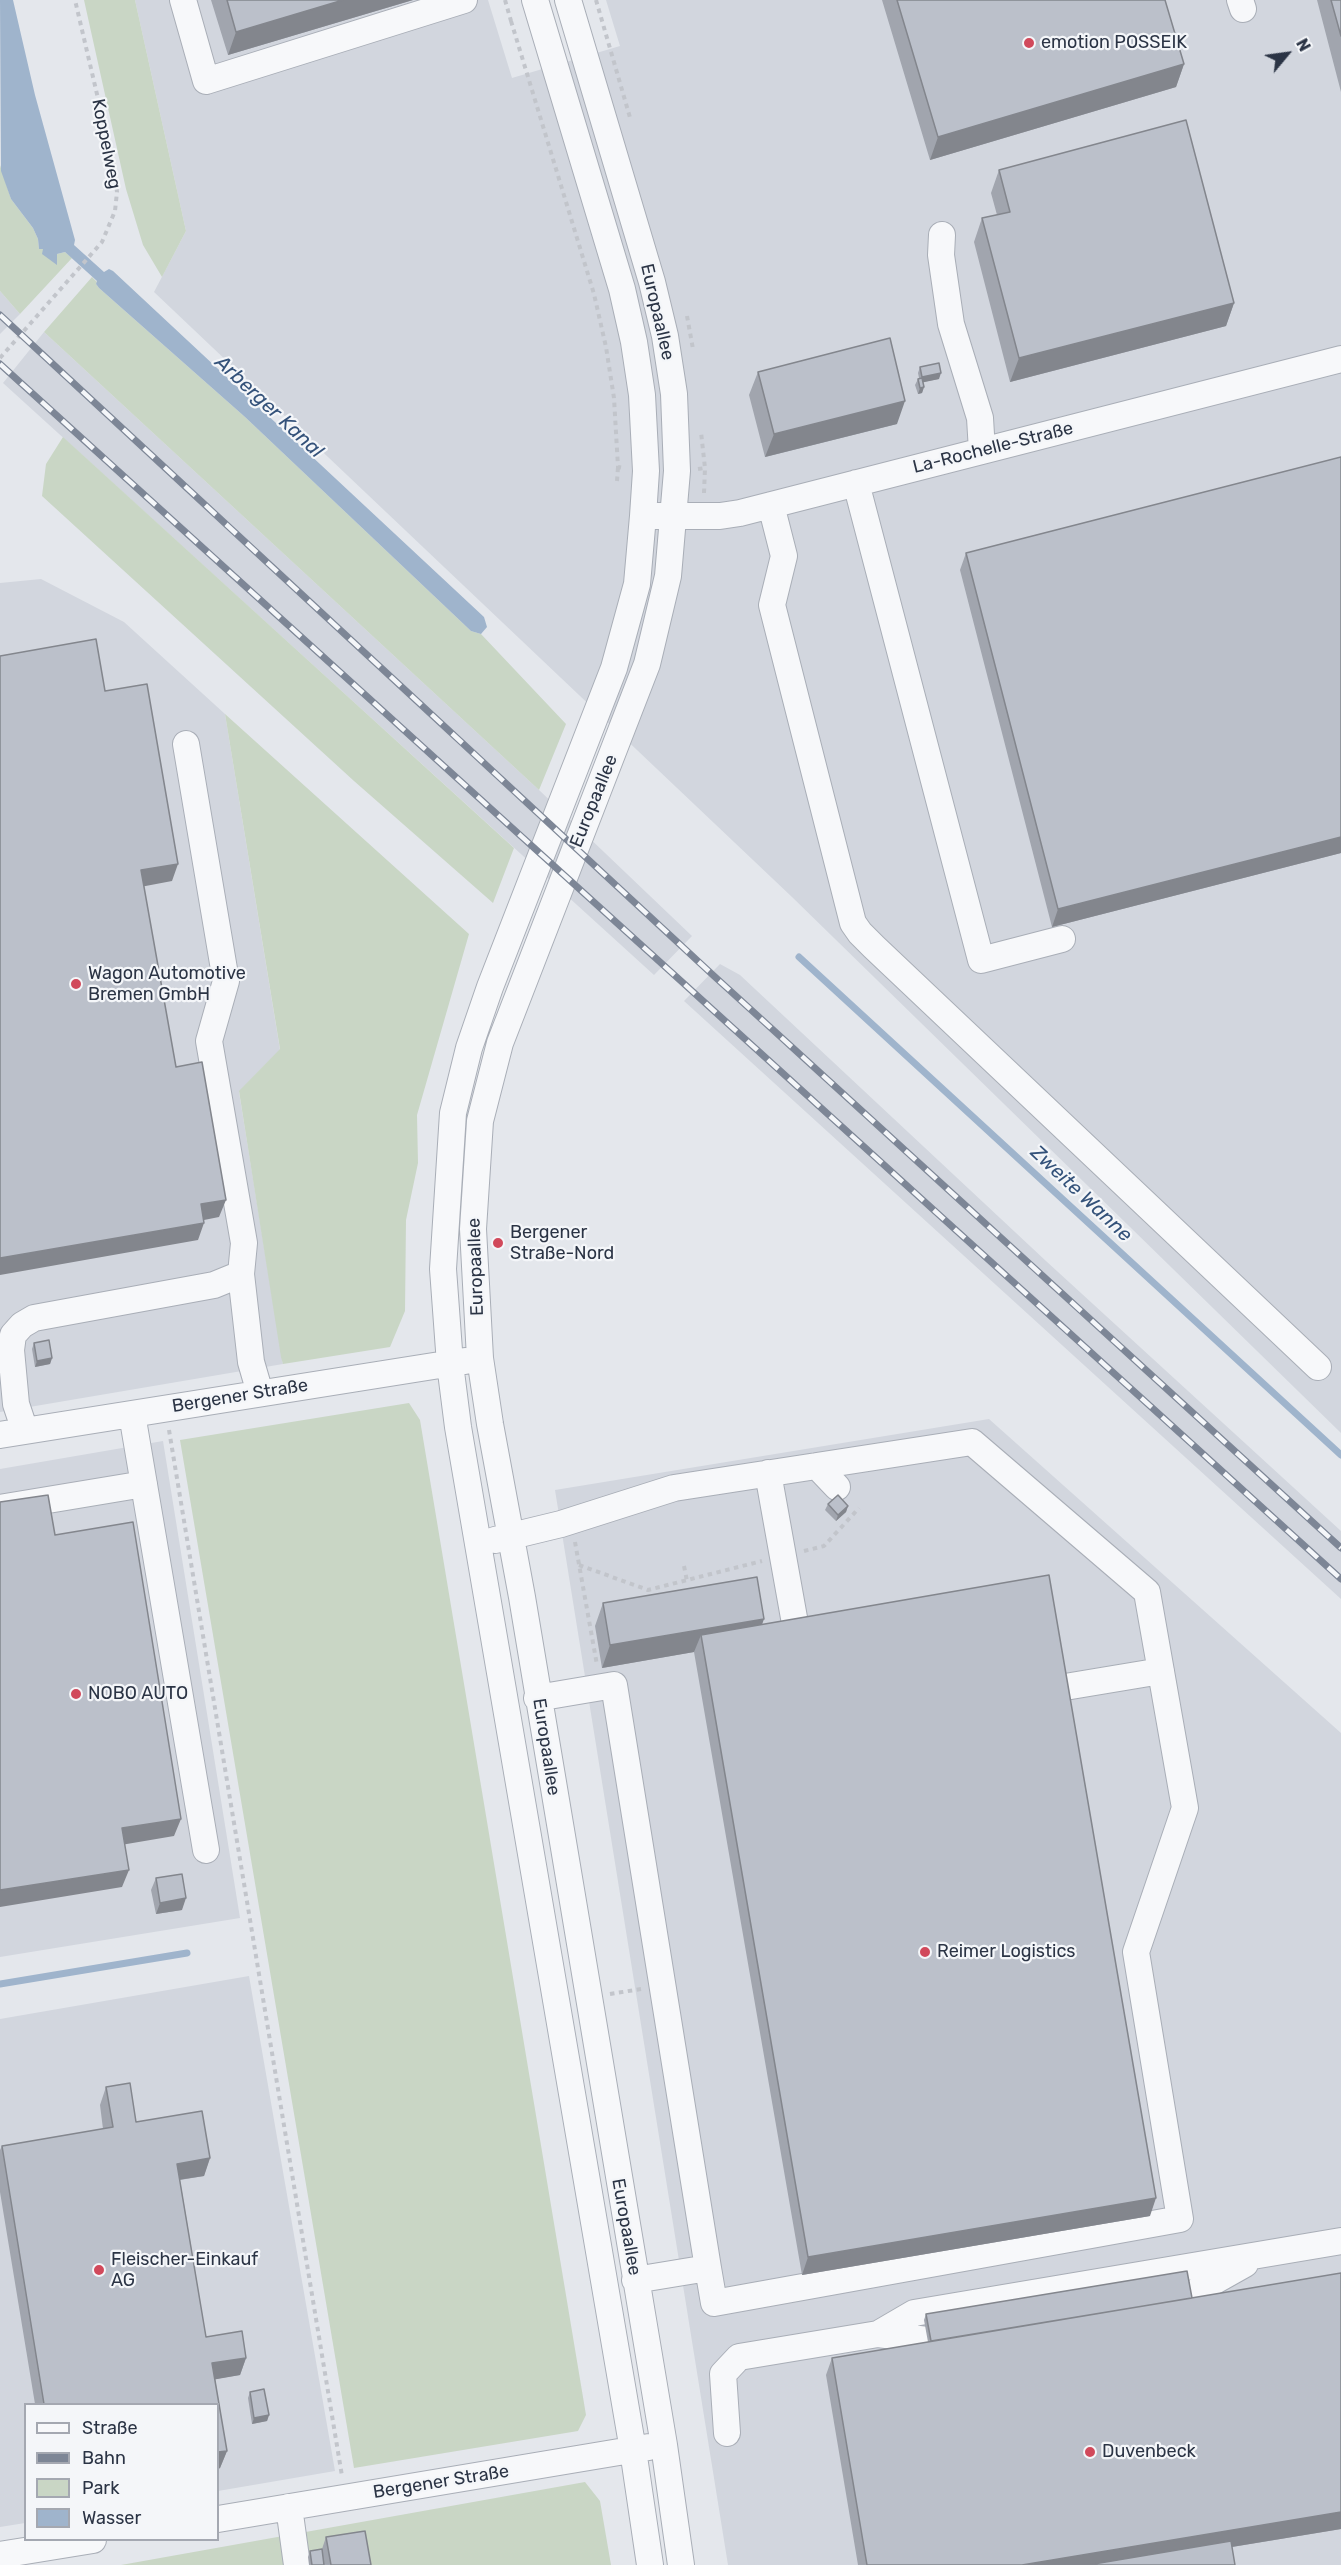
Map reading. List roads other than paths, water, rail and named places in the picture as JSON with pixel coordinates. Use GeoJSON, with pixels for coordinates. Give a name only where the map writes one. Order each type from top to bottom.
{"type":"FeatureCollection","features":[{"type":"Feature","properties":{"kind":"street"},"geometry":{"type":"LineString","coordinates":[[183,0],[206,81],[464,0]]}},
{"type":"Feature","properties":{"kind":"street","name":"Europaallee"},"geometry":{"type":"LineString","coordinates":[[535,0],[622,289],[634,342],[642,395],[646,471],[636,584],[614,668],[490,987],[469,1048],[453,1113],[443,1269],[450,1364],[477,1542],[633,2450],[650,2565]]}},
{"type":"Feature","properties":{"kind":"street","name":"Europaallee"},"geometry":{"type":"LineString","coordinates":[[568,0],[652,282],[665,336],[674,393],[677,471],[668,576],[647,664],[500,1043],[480,1121],[473,1229],[480,1358],[664,2445],[681,2565]]}},
{"type":"Feature","properties":{"kind":"street"},"geometry":{"type":"LineString","coordinates":[[942,235],[941,255],[951,324],[980,418],[982,451]]}},
{"type":"Feature","properties":{"kind":"street","name":"La-Rochelle-Straße"},"geometry":{"type":"LineString","coordinates":[[642,516],[720,516],[771,505],[1341,359]]}},
{"type":"Feature","properties":{"kind":"street"},"geometry":{"type":"LineString","coordinates":[[856,483],[981,960],[1062,939]]}},
{"type":"Feature","properties":{"kind":"street"},"geometry":{"type":"LineString","coordinates":[[771,505],[784,556],[772,606],[848,908],[860,933],[1318,1367]]}},
{"type":"Feature","properties":{"kind":"street"},"geometry":{"type":"LineString","coordinates":[[186,744],[226,981],[209,1041],[244,1244],[241,1274],[251,1362],[260,1393]]}},
{"type":"Feature","properties":{"kind":"street"},"geometry":{"type":"LineString","coordinates":[[12,1433],[16,1404],[11,1350],[13,1335],[22,1325],[34,1318],[214,1285],[241,1274]]}},
{"type":"Feature","properties":{"kind":"street","name":"Bergener Straße"},"geometry":{"type":"LineString","coordinates":[[12,1433],[480,1358]]}},
{"type":"Feature","properties":{"kind":"street"},"geometry":{"type":"LineString","coordinates":[[132,1414],[206,1850]]}},
{"type":"Feature","properties":{"kind":"street"},"geometry":{"type":"LineString","coordinates":[[477,1542],[511,1537],[572,1521],[674,1488],[972,1442],[1147,1592],[1185,1808],[1136,1952],[1180,2218],[714,2303],[614,1685],[537,1698]]}},
{"type":"Feature","properties":{"kind":"street"},"geometry":{"type":"LineString","coordinates":[[816,1466],[837,1487]]}},
{"type":"Feature","properties":{"kind":"street"},"geometry":{"type":"LineString","coordinates":[[768,1473],[796,1629]]}},
{"type":"Feature","properties":{"kind":"street"},"geometry":{"type":"LineString","coordinates":[[0,1508],[144,1484]]}},
{"type":"Feature","properties":{"kind":"street"},"geometry":{"type":"LineString","coordinates":[[488,1600],[522,1597]]}},
{"type":"Feature","properties":{"kind":"street"},"geometry":{"type":"LineString","coordinates":[[1059,1688],[1161,1671]]}},
{"type":"Feature","properties":{"kind":"street"},"geometry":{"type":"LineString","coordinates":[[878,2334],[914,2313],[1340,2242]]}},
{"type":"Feature","properties":{"kind":"street"},"geometry":{"type":"LineString","coordinates":[[1188,2296],[1261,2255]]}},
{"type":"Feature","properties":{"kind":"street"},"geometry":{"type":"LineString","coordinates":[[635,2280],[708,2268]]}},
{"type":"Feature","properties":{"kind":"street"},"geometry":{"type":"LineString","coordinates":[[727,2433],[723,2374],[739,2357],[878,2334],[927,2340]]}},
{"type":"Feature","properties":{"kind":"street","name":"Bergener Straße"},"geometry":{"type":"LineString","coordinates":[[219,2519],[664,2445]]}},
{"type":"Feature","properties":{"kind":"street"},"geometry":{"type":"LineString","coordinates":[[288,2507],[297,2565]]}},
{"type":"Feature","properties":{"kind":"street"},"geometry":{"type":"LineString","coordinates":[[0,2555],[87,2541]]}},
{"type":"Feature","properties":{"kind":"water"},"geometry":{"type":"Polygon","coordinates":[[[0,0],[13,0],[35,95],[75,240],[74,245],[104,272],[109,269],[113,271],[484,617],[487,627],[481,634],[471,631],[245,417],[99,288],[97,281],[65,252],[57,254],[57,265],[42,254],[43,249],[39,249],[33,228],[11,199],[1,171],[0,0]]]}},
{"type":"Feature","properties":{"kind":"waterway","name":"Zweite Wanne"},"geometry":{"type":"LineString","coordinates":[[799,957],[1341,1455]]}},
{"type":"Feature","properties":{"kind":"waterway"},"geometry":{"type":"LineString","coordinates":[[0,1984],[187,1953]]}},
{"type":"Feature","properties":{"kind":"railway"},"geometry":{"type":"LineString","coordinates":[[0,315],[714,976],[1341,1548]]}},
{"type":"Feature","properties":{"kind":"railway"},"geometry":{"type":"LineString","coordinates":[[0,364],[1341,1579]]}},
{"type":"Feature","properties":{"kind":"place","name":"emotion POSSEIK"},"geometry":{"type":"Point","coordinates":[1029,43]}},
{"type":"Feature","properties":{"kind":"place","name":"Wagon Automotive Bremen GmbH"},"geometry":{"type":"Point","coordinates":[76,984]}},
{"type":"Feature","properties":{"kind":"place","name":"Bergener Straße-Nord"},"geometry":{"type":"Point","coordinates":[498,1243]}},
{"type":"Feature","properties":{"kind":"place","name":"NOBO AUTO"},"geometry":{"type":"Point","coordinates":[76,1694]}},
{"type":"Feature","properties":{"kind":"place","name":"Reimer Logistics"},"geometry":{"type":"Point","coordinates":[925,1952]}},
{"type":"Feature","properties":{"kind":"place","name":"Fleischer-Einkauf AG"},"geometry":{"type":"Point","coordinates":[99,2270]}},
{"type":"Feature","properties":{"kind":"place","name":"Duvenbeck"},"geometry":{"type":"Point","coordinates":[1090,2452]}},
{"type":"Feature","properties":{"kind":"water label","name":"Arberger Kanal"},"geometry":{"type":"Point","coordinates":[269,407]}}]}
